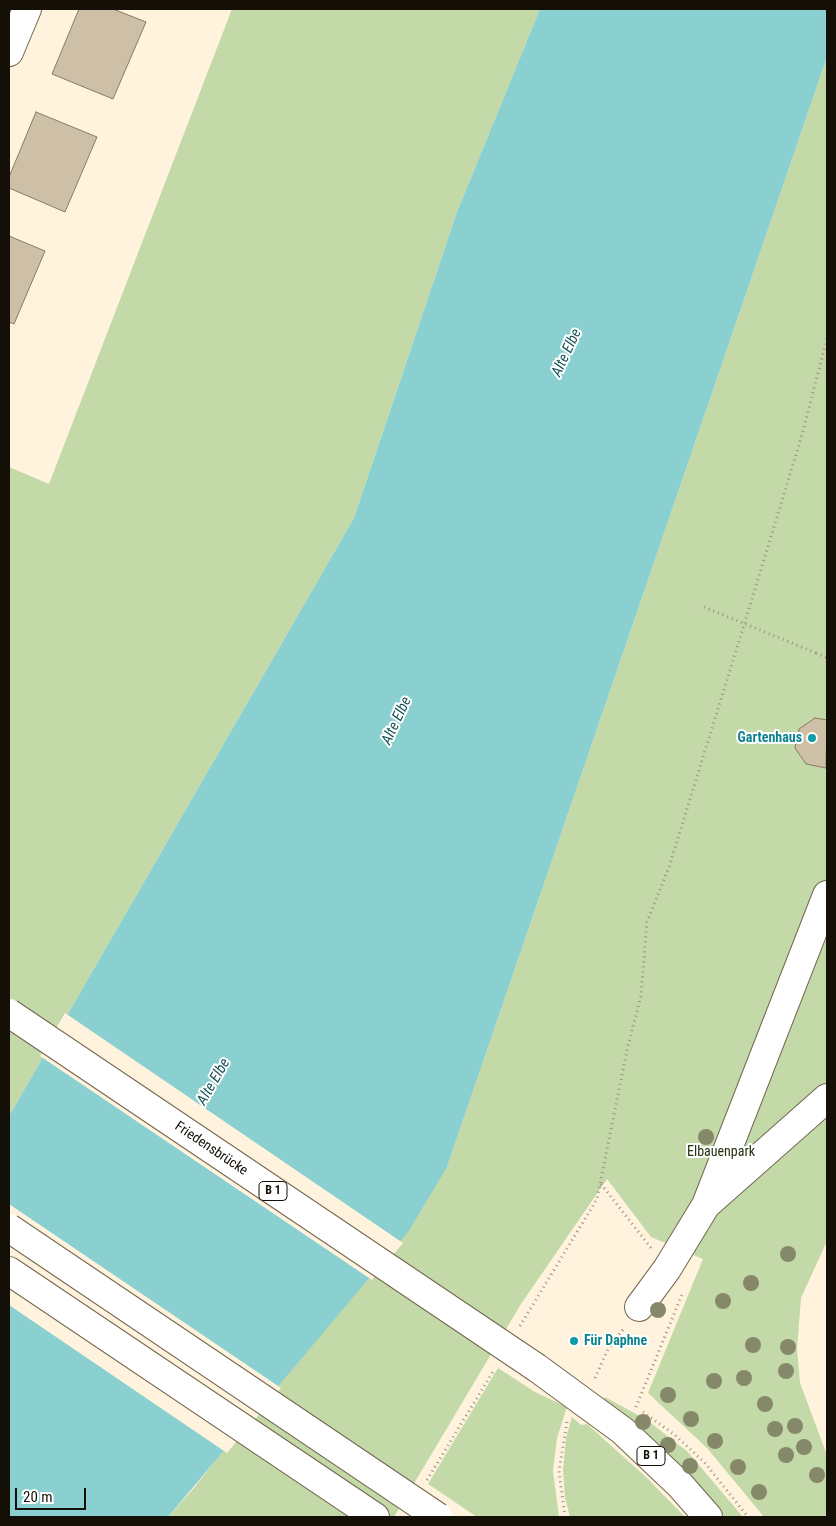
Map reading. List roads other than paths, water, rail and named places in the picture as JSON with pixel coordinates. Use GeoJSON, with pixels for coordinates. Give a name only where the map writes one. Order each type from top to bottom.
{"type":"FeatureCollection","features":[{"type":"Feature","properties":{"kind":"main road"},"geometry":{"type":"LineString","coordinates":[[9,52],[27,9]]}},
{"type":"Feature","properties":{"kind":"main road"},"geometry":{"type":"LineString","coordinates":[[639,1307],[673,1259],[706,1206],[827,895]]}},
{"type":"Feature","properties":{"kind":"main road","name":"Friedensbrücke"},"geometry":{"type":"LineString","coordinates":[[9,1013],[537,1368],[623,1431],[680,1485],[708,1517]]}},
{"type":"Feature","properties":{"kind":"main road"},"geometry":{"type":"LineString","coordinates":[[706,1206],[827,1098]]}},
{"type":"Feature","properties":{"kind":"main road"},"geometry":{"type":"LineString","coordinates":[[9,1228],[438,1517]]}},
{"type":"Feature","properties":{"kind":"main road"},"geometry":{"type":"LineString","coordinates":[[9,1271],[375,1517]]}},
{"type":"Feature","properties":{"kind":"water","name":"Alte Elbe"},"geometry":{"type":"Polygon","coordinates":[[[540,9],[827,9],[827,57],[447,1167],[408,1232],[168,1517],[9,1517],[9,1116],[354,518],[457,212],[540,9]]]}},
{"type":"Feature","properties":{"kind":"tram line"},"geometry":{"type":"LineString","coordinates":[[9,1222],[446,1517]]}},
{"type":"Feature","properties":{"kind":"tram line"},"geometry":{"type":"LineString","coordinates":[[9,1236],[427,1517]]}},
{"type":"Feature","properties":{"kind":"place","name":"Gartenhaus"},"geometry":{"type":"Point","coordinates":[812,738]}},
{"type":"Feature","properties":{"kind":"place","name":"Für Daphne"},"geometry":{"type":"Point","coordinates":[574,1341]}},
{"type":"Feature","properties":{"kind":"park label","name":"Elbauenpark"},"geometry":{"type":"Point","coordinates":[721,1152]}}]}
